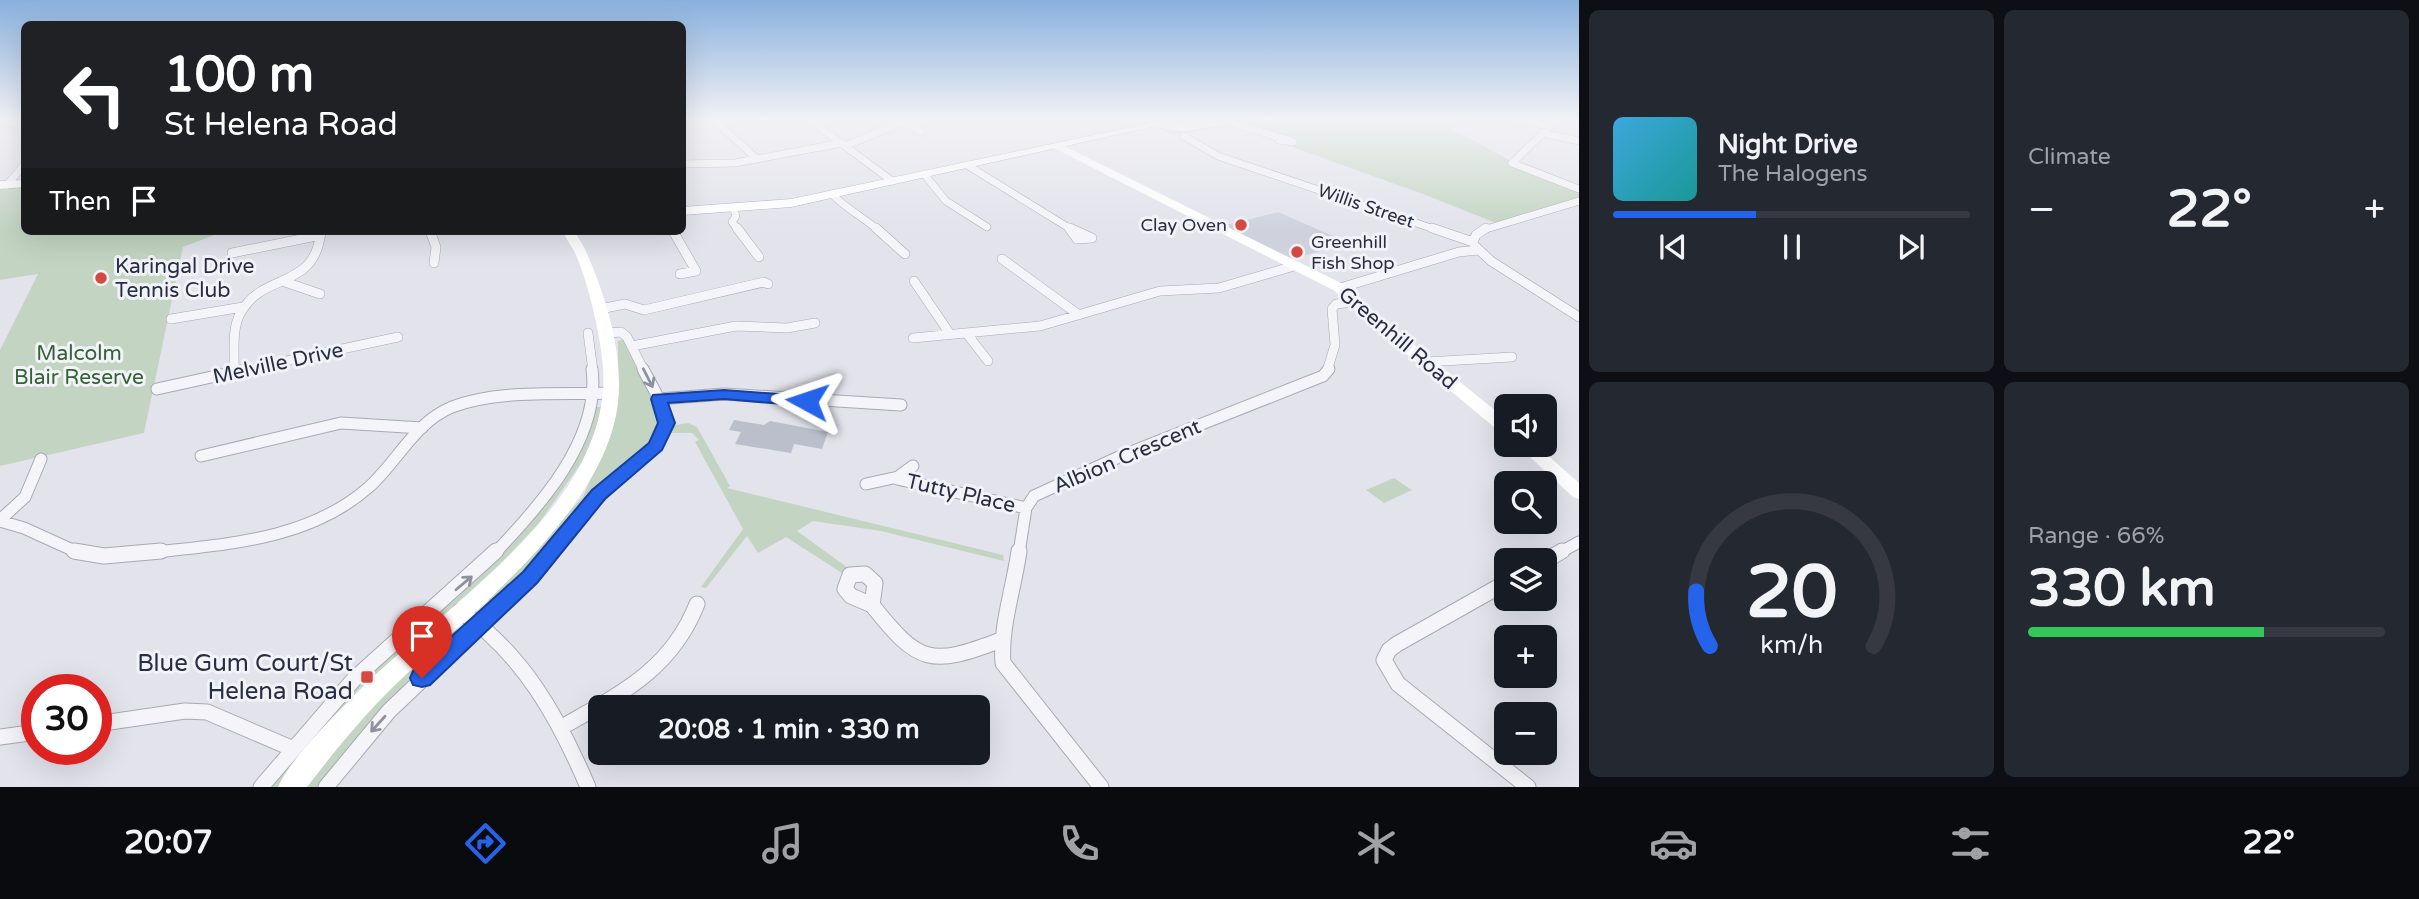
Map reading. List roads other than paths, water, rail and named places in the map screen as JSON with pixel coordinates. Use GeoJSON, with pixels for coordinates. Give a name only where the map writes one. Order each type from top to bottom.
{"type":"FeatureCollection","features":[{"type":"Feature","properties":{"kind":"main road"},"geometry":{"type":"LineString","coordinates":[[686,211],[734,209],[831,194],[1006,157]]}},
{"type":"Feature","properties":{"kind":"street"},"geometry":{"type":"LineString","coordinates":[[686,164],[735,163],[770,157]]}},
{"type":"Feature","properties":{"kind":"street"},"geometry":{"type":"LineString","coordinates":[[860,157],[892,181]]}},
{"type":"Feature","properties":{"kind":"street","name":"Greenhill Road"},"geometry":{"type":"LineString","coordinates":[[1078,157],[1340,288],[1353,302],[1494,418]]}},
{"type":"Feature","properties":{"kind":"street","name":"Willis Street"},"geometry":{"type":"LineString","coordinates":[[1220,157],[1473,242]]}},
{"type":"Feature","properties":{"kind":"street"},"geometry":{"type":"LineString","coordinates":[[1517,157],[1511,163],[1579,189]]}},
{"type":"Feature","properties":{"kind":"street"},"geometry":{"type":"LineString","coordinates":[[967,165],[1069,228]]}},
{"type":"Feature","properties":{"kind":"street"},"geometry":{"type":"LineString","coordinates":[[4,185],[21,168]]}},
{"type":"Feature","properties":{"kind":"street"},"geometry":{"type":"LineString","coordinates":[[924,174],[946,201],[987,227]]}},
{"type":"Feature","properties":{"kind":"street"},"geometry":{"type":"LineString","coordinates":[[831,194],[841,204],[859,213],[905,254]]}},
{"type":"Feature","properties":{"kind":"street"},"geometry":{"type":"LineString","coordinates":[[1577,203],[1486,228],[1476,235],[1473,242],[1478,250],[1579,317]]}},
{"type":"Feature","properties":{"kind":"street"},"geometry":{"type":"LineString","coordinates":[[734,209],[736,216],[732,222],[759,257]]}},
{"type":"Feature","properties":{"kind":"street"},"geometry":{"type":"LineString","coordinates":[[232,253],[312,235]]}},
{"type":"Feature","properties":{"kind":"street"},"geometry":{"type":"LineString","coordinates":[[233,373],[239,318],[243,307],[258,294],[314,260],[321,250],[321,235]]}},
{"type":"Feature","properties":{"kind":"street"},"geometry":{"type":"LineString","coordinates":[[432,235],[436,247],[435,262]]}},
{"type":"Feature","properties":{"kind":"street"},"geometry":{"type":"LineString","coordinates":[[675,235],[696,271],[681,274]]}},
{"type":"Feature","properties":{"kind":"street"},"geometry":{"type":"LineString","coordinates":[[261,787],[345,688],[494,556],[529,518],[570,459],[602,394],[611,363],[597,333],[600,309],[578,237]]}},
{"type":"Feature","properties":{"kind":"street"},"geometry":{"type":"LineString","coordinates":[[1340,288],[1459,252],[1478,250]]}},
{"type":"Feature","properties":{"kind":"street"},"geometry":{"type":"LineString","coordinates":[[1002,259],[1079,315]]}},
{"type":"Feature","properties":{"kind":"street"},"geometry":{"type":"LineString","coordinates":[[913,338],[1040,326],[1154,292],[1219,288],[1294,266]]}},
{"type":"Feature","properties":{"kind":"street"},"geometry":{"type":"LineString","coordinates":[[282,281],[320,294]]}},
{"type":"Feature","properties":{"kind":"street"},"geometry":{"type":"LineString","coordinates":[[914,281],[950,334]]}},
{"type":"Feature","properties":{"kind":"street"},"geometry":{"type":"LineString","coordinates":[[600,309],[625,304],[644,310],[764,282],[768,284]]}},
{"type":"Feature","properties":{"kind":"street","name":"Albion Crescent"},"geometry":{"type":"LineString","coordinates":[[1026,508],[1034,496],[1121,456],[1323,376],[1332,363],[1335,324],[1332,309],[1336,304],[1353,302]]}},
{"type":"Feature","properties":{"kind":"street"},"geometry":{"type":"LineString","coordinates":[[171,319],[243,307]]}},
{"type":"Feature","properties":{"kind":"street"},"geometry":{"type":"LineString","coordinates":[[632,346],[736,326],[787,328],[815,323]]}},
{"type":"Feature","properties":{"kind":"street"},"geometry":{"type":"LineString","coordinates":[[326,787],[389,711],[542,564],[598,494],[656,446],[666,423],[659,399],[632,346],[623,333],[597,333]]}},
{"type":"Feature","properties":{"kind":"street"},"geometry":{"type":"LineString","coordinates":[[967,334],[988,361]]}},
{"type":"Feature","properties":{"kind":"street","name":"Melville Drive"},"geometry":{"type":"LineString","coordinates":[[158,389],[398,338]]}},
{"type":"Feature","properties":{"kind":"street"},"geometry":{"type":"LineString","coordinates":[[1426,362],[1513,357]]}},
{"type":"Feature","properties":{"kind":"street"},"geometry":{"type":"LineString","coordinates":[[0,521],[28,529],[69,552],[92,556],[120,556],[262,539],[308,524],[348,503],[376,480],[422,428],[446,410],[475,401],[602,394]]}},
{"type":"Feature","properties":{"kind":"street"},"geometry":{"type":"LineString","coordinates":[[291,787],[382,683],[522,553],[563,505],[597,450],[607,419],[602,394]]}},
{"type":"Feature","properties":{"kind":"street"},"geometry":{"type":"LineString","coordinates":[[659,399],[724,394],[901,405]]}},
{"type":"Feature","properties":{"kind":"street"},"geometry":{"type":"LineString","coordinates":[[200,456],[341,423],[422,428]]}},
{"type":"Feature","properties":{"kind":"street"},"geometry":{"type":"LineString","coordinates":[[1539,457],[1579,493]]}},
{"type":"Feature","properties":{"kind":"street"},"geometry":{"type":"LineString","coordinates":[[0,521],[25,497],[41,459]]}},
{"type":"Feature","properties":{"kind":"street","name":"Tutty Place"},"geometry":{"type":"LineString","coordinates":[[866,484],[897,479],[906,475],[913,466]]}},
{"type":"Feature","properties":{"kind":"street","name":"Tutty Place"},"geometry":{"type":"LineString","coordinates":[[897,479],[1026,508]]}},
{"type":"Feature","properties":{"kind":"street"},"geometry":{"type":"LineString","coordinates":[[1026,508],[1012,598],[1001,640],[1003,663],[1012,678],[1101,787]]}},
{"type":"Feature","properties":{"kind":"street"},"geometry":{"type":"LineString","coordinates":[[1557,554],[1579,542]]}},
{"type":"Feature","properties":{"kind":"street"},"geometry":{"type":"LineString","coordinates":[[1494,589],[1397,643],[1389,650],[1384,660],[1398,684],[1528,787]]}},
{"type":"Feature","properties":{"kind":"street"},"geometry":{"type":"LineString","coordinates":[[562,727],[634,686],[660,665],[691,626],[697,604]]}},
{"type":"Feature","properties":{"kind":"street"},"geometry":{"type":"LineString","coordinates":[[872,604],[903,643],[923,657],[952,658],[1001,640]]}},
{"type":"Feature","properties":{"kind":"street"},"geometry":{"type":"LineString","coordinates":[[459,611],[480,625],[520,668],[562,727],[588,787]]}},
{"type":"Feature","properties":{"kind":"street"},"geometry":{"type":"LineString","coordinates":[[112,722],[178,712],[207,712],[292,748]]}},
{"type":"Feature","properties":{"kind":"street"},"geometry":{"type":"LineString","coordinates":[[0,737],[21,734]]}},
{"type":"Feature","properties":{"kind":"place","name":"Clay Oven"},"geometry":{"type":"Point","coordinates":[1241,225]}},
{"type":"Feature","properties":{"kind":"place","name":"Greenhill Fish Shop"},"geometry":{"type":"Point","coordinates":[1297,252]}},
{"type":"Feature","properties":{"kind":"place","name":"Karingal Drive Tennis Club"},"geometry":{"type":"Point","coordinates":[101,278]}},
{"type":"Feature","properties":{"kind":"place","name":"Blue Gum Court/St Helena Road"},"geometry":{"type":"Point","coordinates":[367,677]}},
{"type":"Feature","properties":{"kind":"park label","name":"Malcolm Blair Reserve"},"geometry":{"type":"Point","coordinates":[79,365]}}]}
